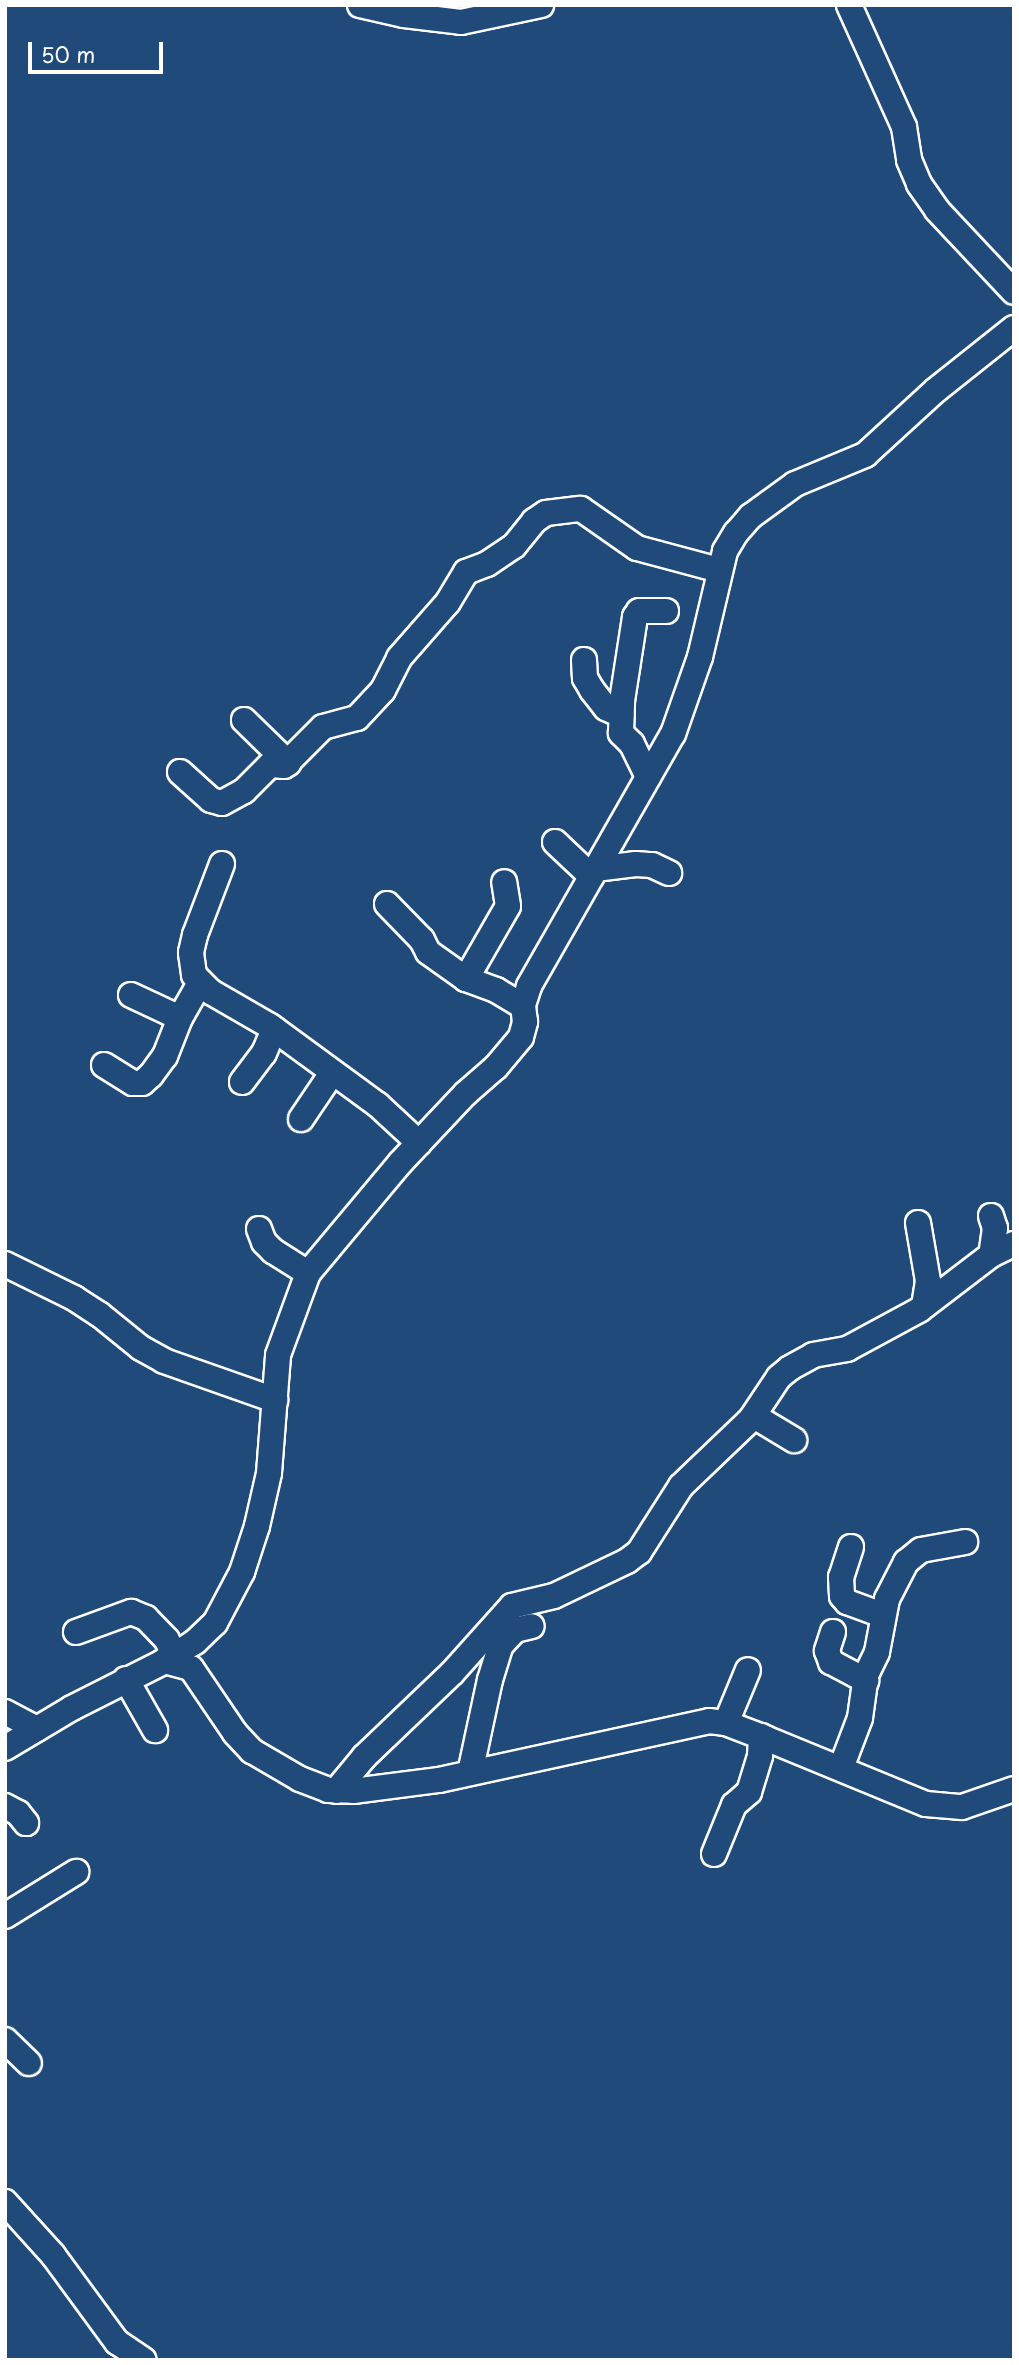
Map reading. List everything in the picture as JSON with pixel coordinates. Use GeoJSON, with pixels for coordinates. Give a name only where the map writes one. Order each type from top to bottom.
{"type":"FeatureCollection","features":[{"type":"Feature","properties":{"kind":"street"},"geometry":{"type":"LineString","coordinates":[[360,5],[404,16],[461,22],[541,5]]}},
{"type":"Feature","properties":{"kind":"street"},"geometry":{"type":"LineString","coordinates":[[849,5],[904,127],[909,160],[919,184],[937,210],[1014,292]]}},
{"type":"Feature","properties":{"kind":"street"},"geometry":{"type":"LineString","coordinates":[[5,1748],[126,1679],[169,1658],[195,1642],[215,1623],[242,1572],[269,1473],[278,1355],[308,1273],[419,1143],[516,1043],[525,1022],[523,1006],[529,986],[673,734],[700,657],[719,570],[730,542],[751,516],[795,485],[865,455],[936,390],[1014,328]]}},
{"type":"Feature","properties":{"kind":"street"},"geometry":{"type":"LineString","coordinates":[[180,772],[211,800],[222,803],[244,791],[270,765],[284,766],[288,763],[323,727],[357,718],[383,690],[399,659],[448,602],[466,572],[488,564],[514,547],[534,521],[546,513],[581,509],[637,548],[719,570]]}},
{"type":"Feature","properties":{"kind":"street"},"geometry":{"type":"LineString","coordinates":[[648,777],[632,744],[621,733],[621,715],[635,617],[639,611],[666,611]]}},
{"type":"Feature","properties":{"kind":"street"},"geometry":{"type":"LineString","coordinates":[[584,660],[585,678],[592,690],[606,708],[621,715]]}},
{"type":"Feature","properties":{"kind":"street"},"geometry":{"type":"LineString","coordinates":[[244,720],[288,763]]}},
{"type":"Feature","properties":{"kind":"street"},"geometry":{"type":"LineString","coordinates":[[555,842],[593,873]]}},
{"type":"Feature","properties":{"kind":"street"},"geometry":{"type":"LineString","coordinates":[[222,864],[191,953],[194,975],[200,983],[274,1029],[378,1105],[419,1143]]}},
{"type":"Feature","properties":{"kind":"street"},"geometry":{"type":"LineString","coordinates":[[593,873],[636,864],[652,865],[669,873]]}},
{"type":"Feature","properties":{"kind":"street"},"geometry":{"type":"LineString","coordinates":[[466,979],[508,906],[504,882]]}},
{"type":"Feature","properties":{"kind":"street"},"geometry":{"type":"LineString","coordinates":[[387,904],[422,940],[428,952],[466,979],[496,990],[523,1006]]}},
{"type":"Feature","properties":{"kind":"street"},"geometry":{"type":"LineString","coordinates":[[104,1065],[133,1083],[142,1083],[165,1056],[180,1018],[200,983]]}},
{"type":"Feature","properties":{"kind":"street"},"geometry":{"type":"LineString","coordinates":[[131,995],[180,1018]]}},
{"type":"Feature","properties":{"kind":"street"},"geometry":{"type":"LineString","coordinates":[[243,1082],[264,1052],[274,1029]]}},
{"type":"Feature","properties":{"kind":"street"},"geometry":{"type":"LineString","coordinates":[[301,1119],[332,1073]]}},
{"type":"Feature","properties":{"kind":"street"},"geometry":{"type":"LineString","coordinates":[[991,1216],[995,1228],[991,1255]]}},
{"type":"Feature","properties":{"kind":"street"},"geometry":{"type":"LineString","coordinates":[[918,1223],[928,1281],[924,1306]]}},
{"type":"Feature","properties":{"kind":"street"},"geometry":{"type":"LineString","coordinates":[[259,1229],[264,1242],[272,1251],[308,1273]]}},
{"type":"Feature","properties":{"kind":"street"},"geometry":{"type":"LineString","coordinates":[[336,1791],[365,1757],[452,1673],[512,1606],[554,1596],[627,1561],[639,1552],[681,1486],[754,1416],[779,1377],[801,1360],[846,1349],[924,1306],[991,1255],[1014,1244]]}},
{"type":"Feature","properties":{"kind":"street"},"geometry":{"type":"LineString","coordinates":[[5,1264],[74,1298],[99,1314],[141,1348],[164,1361],[275,1400]]}},
{"type":"Feature","properties":{"kind":"street"},"geometry":{"type":"LineString","coordinates":[[754,1416],[794,1440]]}},
{"type":"Feature","properties":{"kind":"street"},"geometry":{"type":"LineString","coordinates":[[841,1768],[860,1718],[866,1681],[877,1652],[882,1615],[906,1562],[921,1550],[965,1542]]}},
{"type":"Feature","properties":{"kind":"street"},"geometry":{"type":"LineString","coordinates":[[851,1547],[841,1577],[842,1596],[847,1602],[882,1615]]}},
{"type":"Feature","properties":{"kind":"street"},"geometry":{"type":"LineString","coordinates":[[76,1632],[131,1612],[146,1618],[167,1640],[169,1658]]}},
{"type":"Feature","properties":{"kind":"street"},"geometry":{"type":"LineString","coordinates":[[470,1773],[490,1680],[501,1646],[515,1630],[532,1626]]}},
{"type":"Feature","properties":{"kind":"street"},"geometry":{"type":"LineString","coordinates":[[833,1632],[827,1651],[831,1662],[866,1681]]}},
{"type":"Feature","properties":{"kind":"street"},"geometry":{"type":"LineString","coordinates":[[169,1658],[191,1668],[235,1733],[262,1759],[314,1786],[336,1791],[365,1790],[470,1773],[709,1721],[726,1723],[761,1736],[916,1801],[950,1808],[971,1805],[1014,1789]]}},
{"type":"Feature","properties":{"kind":"street"},"geometry":{"type":"LineString","coordinates":[[726,1723],[748,1670]]}},
{"type":"Feature","properties":{"kind":"street"},"geometry":{"type":"LineString","coordinates":[[126,1679],[155,1730]]}},
{"type":"Feature","properties":{"kind":"street"},"geometry":{"type":"LineString","coordinates":[[5,1712],[37,1729]]}},
{"type":"Feature","properties":{"kind":"street"},"geometry":{"type":"LineString","coordinates":[[714,1854],[734,1805],[749,1791],[761,1756],[761,1736]]}},
{"type":"Feature","properties":{"kind":"street"},"geometry":{"type":"LineString","coordinates":[[5,1806],[18,1812],[26,1823]]}},
{"type":"Feature","properties":{"kind":"street"},"geometry":{"type":"LineString","coordinates":[[5,1916],[76,1872]]}},
{"type":"Feature","properties":{"kind":"street"},"geometry":{"type":"LineString","coordinates":[[5,2039],[29,2063]]}},
{"type":"Feature","properties":{"kind":"street"},"geometry":{"type":"LineString","coordinates":[[5,2202],[53,2255],[117,2342],[144,2360]]}}]}
